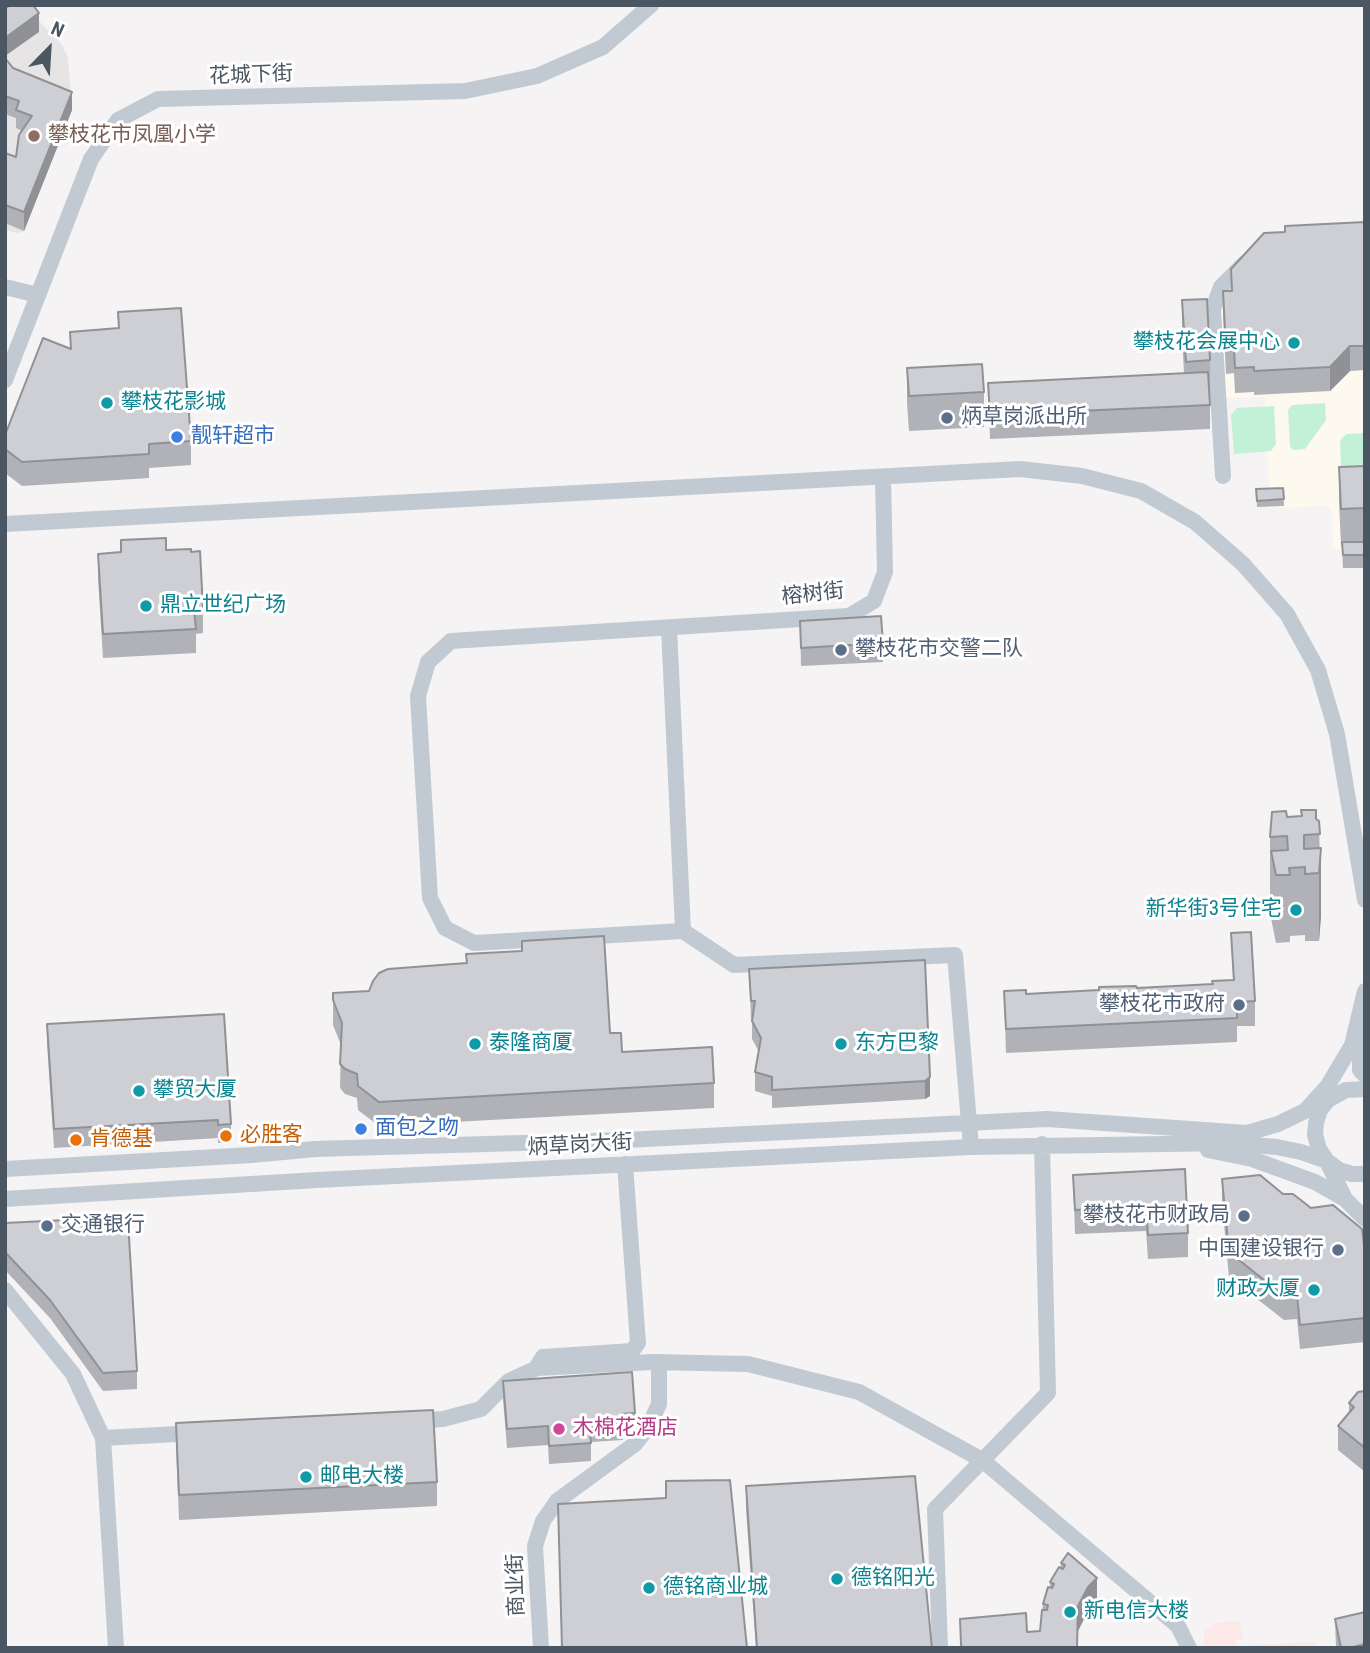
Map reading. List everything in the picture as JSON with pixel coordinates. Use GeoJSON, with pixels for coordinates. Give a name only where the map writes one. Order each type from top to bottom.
{"type":"FeatureCollection","features":[{"type":"Feature","properties":{"kind":"street","name":"花城下街"},"geometry":{"type":"LineString","coordinates":[[5,380],[91,159],[118,120],[158,99],[451,91],[537,76],[603,47],[651,5]]}},
{"type":"Feature","properties":{"kind":"street"},"geometry":{"type":"LineString","coordinates":[[1223,476],[1213,309],[1221,287],[1257,251]]}},
{"type":"Feature","properties":{"kind":"street"},"geometry":{"type":"LineString","coordinates":[[5,287],[38,295]]}},
{"type":"Feature","properties":{"kind":"street"},"geometry":{"type":"LineString","coordinates":[[5,524],[1020,469],[1082,476],[1141,491],[1195,522],[1243,564],[1287,614],[1318,670],[1337,734],[1365,900]]}},
{"type":"Feature","properties":{"kind":"street","name":"榕树街"},"geometry":{"type":"LineString","coordinates":[[683,931],[474,943],[446,928],[430,898],[418,696],[428,662],[452,641],[849,616],[874,601],[885,572],[883,477]]}},
{"type":"Feature","properties":{"kind":"street"},"geometry":{"type":"LineString","coordinates":[[669,627],[683,931],[734,965],[955,955],[971,1147]]}},
{"type":"Feature","properties":{"kind":"street"},"geometry":{"type":"LineString","coordinates":[[1363,998],[1358,1042],[1360,1070],[1365,1075]]}},
{"type":"Feature","properties":{"kind":"street"},"geometry":{"type":"LineString","coordinates":[[1345,1199],[1319,1149],[1315,1135],[1316,1122],[1320,1110],[1333,1097],[1358,1042]]}},
{"type":"Feature","properties":{"kind":"street"},"geometry":{"type":"LineString","coordinates":[[1305,1111],[1327,1087],[1358,1042]]}},
{"type":"Feature","properties":{"kind":"street","name":"炳草岗大街"},"geometry":{"type":"LineString","coordinates":[[5,1169],[315,1149],[625,1140],[969,1121],[1047,1119],[1247,1133],[1278,1124],[1351,1089],[1365,1089]]}},
{"type":"Feature","properties":{"kind":"street"},"geometry":{"type":"LineString","coordinates":[[1157,1144],[1254,1143],[1301,1152],[1327,1161],[1345,1172],[1365,1174]]}},
{"type":"Feature","properties":{"kind":"street"},"geometry":{"type":"LineString","coordinates":[[940,1648],[935,1509],[1048,1393],[1042,1144]]}},
{"type":"Feature","properties":{"kind":"street"},"geometry":{"type":"LineString","coordinates":[[1157,1144],[1212,1150],[1252,1159],[1315,1182],[1345,1199],[1365,1219]]}},
{"type":"Feature","properties":{"kind":"street","name":"炳草岗大街"},"geometry":{"type":"LineString","coordinates":[[5,1199],[317,1180],[971,1147],[1157,1144]]}},
{"type":"Feature","properties":{"kind":"street"},"geometry":{"type":"LineString","coordinates":[[537,1368],[543,1357],[632,1351],[638,1343],[625,1164]]}},
{"type":"Feature","properties":{"kind":"street"},"geometry":{"type":"LineString","coordinates":[[5,1290],[73,1374],[103,1438],[116,1648]]}},
{"type":"Feature","properties":{"kind":"street"},"geometry":{"type":"LineString","coordinates":[[393,1422],[443,1419],[481,1409],[509,1381],[537,1368],[659,1362],[748,1364],[859,1392],[982,1461],[1178,1626],[1189,1648]]}},
{"type":"Feature","properties":{"kind":"street","name":"商业街"},"geometry":{"type":"LineString","coordinates":[[541,1648],[535,1546],[543,1521],[557,1501],[635,1444],[649,1426],[659,1405],[659,1362]]}},
{"type":"Feature","properties":{"kind":"street"},"geometry":{"type":"LineString","coordinates":[[103,1438],[208,1433]]}},
{"type":"Feature","properties":{"kind":"shaded area","name":"攀枝花市凤凰小学"},"geometry":{"type":"Polygon","coordinates":[[[5,5],[29,5],[39,21],[62,45],[68,57],[72,110],[24,231],[17,233],[5,230],[5,5]]]}},
{"type":"Feature","properties":{"kind":"shaded area"},"geometry":{"type":"Polygon","coordinates":[[[1365,243],[1365,548],[1333,549],[1331,506],[1270,508],[1265,397],[1226,398],[1221,302],[1266,249],[1365,243]]]}},
{"type":"Feature","properties":{"kind":"shaded area"},"geometry":{"type":"Polygon","coordinates":[[[1240,1621],[1243,1640],[1235,1640],[1236,1646],[1316,1642],[1317,1648],[1204,1648],[1204,1629],[1210,1629],[1213,1623],[1240,1621]]]}},
{"type":"Feature","properties":{"kind":"green space"},"geometry":{"type":"Polygon","coordinates":[[[1325,403],[1326,420],[1305,449],[1293,450],[1290,447],[1288,410],[1292,405],[1325,403]]]}},
{"type":"Feature","properties":{"kind":"green space"},"geometry":{"type":"Polygon","coordinates":[[[1274,406],[1276,444],[1271,451],[1234,454],[1231,415],[1237,408],[1274,406]]]}},
{"type":"Feature","properties":{"kind":"green space"},"geometry":{"type":"Polygon","coordinates":[[[1365,433],[1365,475],[1341,469],[1340,441],[1346,434],[1365,433]]]}},
{"type":"Feature","properties":{"kind":"building"},"geometry":{"type":"Polygon","coordinates":[[[10,5],[33,5],[39,13],[5,38],[5,9],[10,5]]]}},
{"type":"Feature","properties":{"kind":"building"},"geometry":{"type":"Polygon","coordinates":[[[5,58],[13,68],[72,92],[24,212],[5,205],[5,153],[16,157],[19,135],[32,116],[16,110],[19,101],[5,96],[5,58]]]}},
{"type":"Feature","properties":{"kind":"building","name":"攀枝花会展中心"},"geometry":{"type":"Polygon","coordinates":[[[1365,222],[1365,346],[1350,346],[1330,367],[1254,371],[1254,367],[1235,368],[1234,349],[1226,349],[1223,291],[1232,291],[1231,269],[1264,233],[1285,232],[1285,226],[1365,222]]]}},
{"type":"Feature","properties":{"kind":"building"},"geometry":{"type":"Polygon","coordinates":[[[1207,299],[1210,360],[1186,362],[1182,300],[1207,299]]]}},
{"type":"Feature","properties":{"kind":"building","name":"攀枝花影城"},"geometry":{"type":"Polygon","coordinates":[[[181,308],[191,441],[149,444],[149,454],[22,462],[5,449],[5,435],[43,338],[71,349],[70,332],[119,328],[118,312],[181,308]]]}},
{"type":"Feature","properties":{"kind":"building"},"geometry":{"type":"Polygon","coordinates":[[[982,364],[984,392],[909,396],[907,368],[982,364]]]}},
{"type":"Feature","properties":{"kind":"building"},"geometry":{"type":"Polygon","coordinates":[[[1208,372],[1210,405],[990,415],[988,383],[1208,372]]]}},
{"type":"Feature","properties":{"kind":"building"},"geometry":{"type":"Polygon","coordinates":[[[1365,466],[1365,508],[1341,509],[1339,467],[1365,466]]]}},
{"type":"Feature","properties":{"kind":"building"},"geometry":{"type":"Polygon","coordinates":[[[1283,488],[1284,499],[1257,501],[1256,489],[1283,488]]]}},
{"type":"Feature","properties":{"kind":"building","name":"鼎立世纪广场"},"geometry":{"type":"Polygon","coordinates":[[[166,538],[166,550],[200,551],[203,609],[194,609],[196,629],[103,634],[98,554],[121,552],[121,540],[166,538]]]}},
{"type":"Feature","properties":{"kind":"building"},"geometry":{"type":"Polygon","coordinates":[[[1342,542],[1365,542],[1365,555],[1343,555],[1342,542]]]}},
{"type":"Feature","properties":{"kind":"building"},"geometry":{"type":"Polygon","coordinates":[[[881,616],[883,643],[801,648],[800,621],[881,616]]]}},
{"type":"Feature","properties":{"kind":"building"},"geometry":{"type":"Polygon","coordinates":[[[1301,810],[1316,810],[1320,834],[1304,835],[1304,849],[1321,848],[1319,873],[1305,874],[1305,867],[1289,868],[1290,875],[1276,875],[1271,851],[1288,850],[1287,836],[1270,837],[1272,812],[1286,811],[1287,817],[1302,816],[1301,810]]]}},
{"type":"Feature","properties":{"kind":"building"},"geometry":{"type":"Polygon","coordinates":[[[1251,932],[1255,1001],[1237,1002],[1237,1018],[1006,1029],[1004,991],[1026,990],[1026,994],[1099,990],[1099,987],[1213,984],[1212,981],[1234,980],[1231,933],[1251,932]]]}},
{"type":"Feature","properties":{"kind":"building","name":"泰隆商厦"},"geometry":{"type":"Polygon","coordinates":[[[604,936],[610,1033],[621,1033],[622,1052],[712,1047],[714,1083],[379,1102],[358,1086],[357,1074],[340,1064],[342,1023],[333,993],[369,991],[379,973],[388,969],[467,963],[466,954],[522,951],[522,941],[604,936]]]}},
{"type":"Feature","properties":{"kind":"building","name":"东方巴黎"},"geometry":{"type":"Polygon","coordinates":[[[925,960],[930,1077],[925,1081],[772,1090],[772,1077],[755,1072],[761,1038],[752,1021],[755,1001],[751,1001],[749,969],[925,960]]]}},
{"type":"Feature","properties":{"kind":"building","name":"攀贸大厦"},"geometry":{"type":"Polygon","coordinates":[[[224,1014],[231,1124],[218,1125],[218,1120],[54,1129],[47,1024],[224,1014]]]}},
{"type":"Feature","properties":{"kind":"building"},"geometry":{"type":"Polygon","coordinates":[[[1185,1169],[1188,1233],[1148,1235],[1146,1206],[1075,1210],[1073,1175],[1185,1169]]]}},
{"type":"Feature","properties":{"kind":"building"},"geometry":{"type":"Polygon","coordinates":[[[1260,1175],[1283,1194],[1293,1194],[1311,1208],[1333,1205],[1362,1229],[1365,1253],[1365,1318],[1300,1325],[1297,1295],[1284,1296],[1229,1252],[1222,1179],[1260,1175]]]}},
{"type":"Feature","properties":{"kind":"building"},"geometry":{"type":"Polygon","coordinates":[[[114,1218],[125,1225],[129,1237],[137,1371],[103,1373],[50,1300],[5,1252],[5,1223],[114,1218]]]}},
{"type":"Feature","properties":{"kind":"building"},"geometry":{"type":"Polygon","coordinates":[[[632,1372],[635,1413],[622,1414],[623,1421],[589,1424],[591,1443],[549,1446],[548,1426],[507,1429],[503,1381],[632,1372]]]}},
{"type":"Feature","properties":{"kind":"building"},"geometry":{"type":"Polygon","coordinates":[[[1365,1391],[1365,1448],[1338,1426],[1354,1407],[1349,1403],[1358,1392],[1365,1391]]]}},
{"type":"Feature","properties":{"kind":"building","name":"邮电大楼"},"geometry":{"type":"Polygon","coordinates":[[[433,1410],[437,1482],[179,1495],[176,1423],[433,1410]]]}},
{"type":"Feature","properties":{"kind":"building","name":"德铭阳光"},"geometry":{"type":"Polygon","coordinates":[[[915,1476],[932,1648],[757,1648],[746,1486],[915,1476]]]}},
{"type":"Feature","properties":{"kind":"building","name":"德铭商业城"},"geometry":{"type":"Polygon","coordinates":[[[730,1480],[747,1648],[562,1648],[558,1504],[666,1498],[666,1481],[730,1480]]]}},
{"type":"Feature","properties":{"kind":"building"},"geometry":{"type":"Polygon","coordinates":[[[1068,1553],[1097,1578],[1088,1587],[1078,1606],[1077,1647],[962,1648],[960,1619],[1026,1613],[1027,1632],[1040,1631],[1042,1610],[1047,1610],[1048,1605],[1043,1604],[1048,1587],[1052,1588],[1054,1584],[1050,1582],[1059,1567],[1063,1569],[1065,1565],[1061,1563],[1068,1553]]]}},
{"type":"Feature","properties":{"kind":"building"},"geometry":{"type":"Polygon","coordinates":[[[1365,1612],[1365,1644],[1341,1648],[1335,1619],[1365,1612]]]}},
{"type":"Feature","properties":{"kind":"place","name":"攀枝花市凤凰小学"},"geometry":{"type":"Point","coordinates":[34,136]}},
{"type":"Feature","properties":{"kind":"place","name":"攀枝花会展中心"},"geometry":{"type":"Point","coordinates":[1294,343]}},
{"type":"Feature","properties":{"kind":"place","name":"攀枝花影城"},"geometry":{"type":"Point","coordinates":[107,403]}},
{"type":"Feature","properties":{"kind":"place","name":"炳草岗派出所"},"geometry":{"type":"Point","coordinates":[947,418]}},
{"type":"Feature","properties":{"kind":"place","name":"靓轩超市"},"geometry":{"type":"Point","coordinates":[177,437]}},
{"type":"Feature","properties":{"kind":"place","name":"鼎立世纪广场"},"geometry":{"type":"Point","coordinates":[146,606]}},
{"type":"Feature","properties":{"kind":"place","name":"攀枝花市交警二队"},"geometry":{"type":"Point","coordinates":[841,650]}},
{"type":"Feature","properties":{"kind":"place","name":"新华街3号住宅"},"geometry":{"type":"Point","coordinates":[1296,910]}},
{"type":"Feature","properties":{"kind":"place","name":"攀枝花市政府"},"geometry":{"type":"Point","coordinates":[1239,1005]}},
{"type":"Feature","properties":{"kind":"place","name":"泰隆商厦"},"geometry":{"type":"Point","coordinates":[475,1044]}},
{"type":"Feature","properties":{"kind":"place","name":"东方巴黎"},"geometry":{"type":"Point","coordinates":[841,1044]}},
{"type":"Feature","properties":{"kind":"place","name":"攀贸大厦"},"geometry":{"type":"Point","coordinates":[139,1091]}},
{"type":"Feature","properties":{"kind":"place","name":"面包之吻"},"geometry":{"type":"Point","coordinates":[361,1129]}},
{"type":"Feature","properties":{"kind":"place","name":"必胜客"},"geometry":{"type":"Point","coordinates":[226,1136]}},
{"type":"Feature","properties":{"kind":"place","name":"肯德基"},"geometry":{"type":"Point","coordinates":[76,1140]}},
{"type":"Feature","properties":{"kind":"place","name":"攀枝花市财政局"},"geometry":{"type":"Point","coordinates":[1244,1216]}},
{"type":"Feature","properties":{"kind":"place","name":"交通银行"},"geometry":{"type":"Point","coordinates":[47,1226]}},
{"type":"Feature","properties":{"kind":"place","name":"中国建设银行"},"geometry":{"type":"Point","coordinates":[1338,1250]}},
{"type":"Feature","properties":{"kind":"place","name":"财政大厦"},"geometry":{"type":"Point","coordinates":[1314,1290]}},
{"type":"Feature","properties":{"kind":"place","name":"木棉花酒店"},"geometry":{"type":"Point","coordinates":[559,1429]}},
{"type":"Feature","properties":{"kind":"place","name":"邮电大楼"},"geometry":{"type":"Point","coordinates":[306,1477]}},
{"type":"Feature","properties":{"kind":"place","name":"德铭阳光"},"geometry":{"type":"Point","coordinates":[837,1579]}},
{"type":"Feature","properties":{"kind":"place","name":"德铭商业城"},"geometry":{"type":"Point","coordinates":[649,1588]}},
{"type":"Feature","properties":{"kind":"place","name":"新电信大楼"},"geometry":{"type":"Point","coordinates":[1070,1612]}}]}
